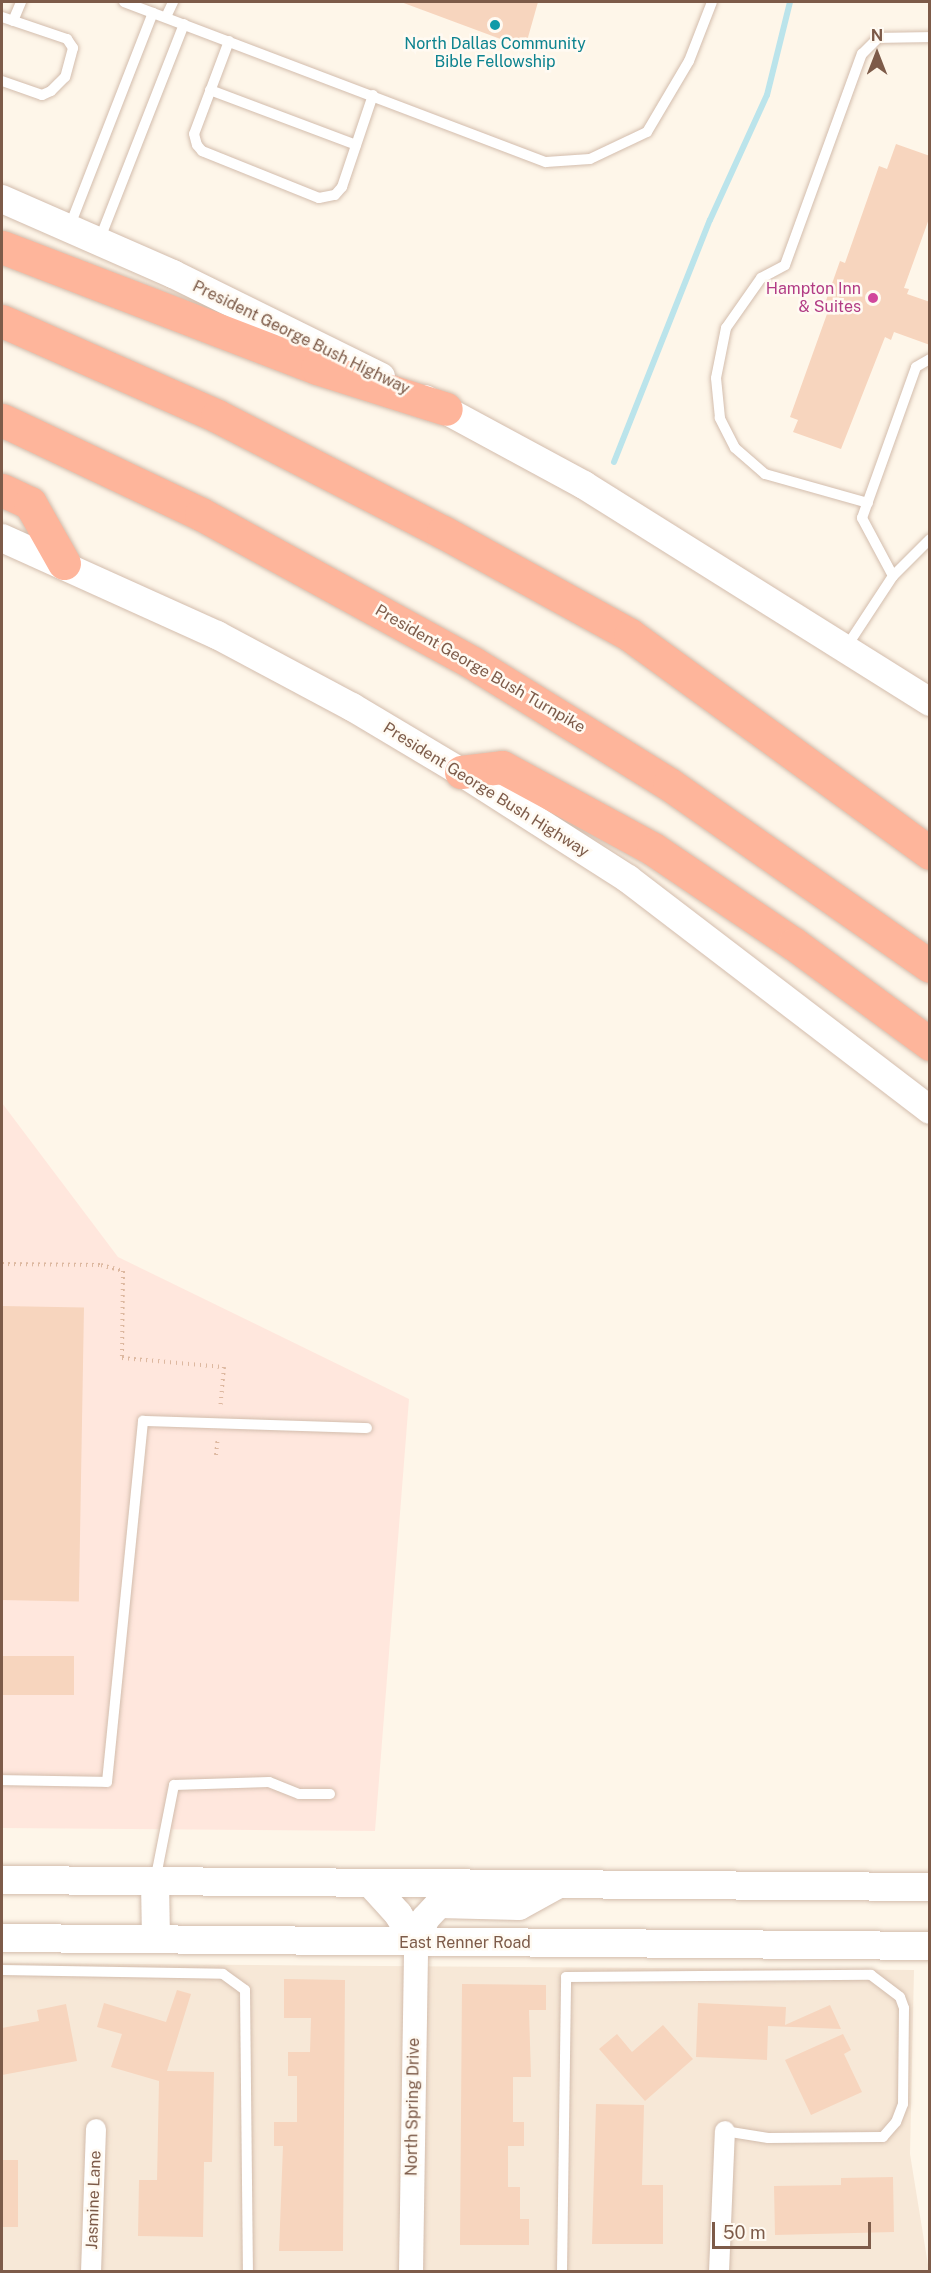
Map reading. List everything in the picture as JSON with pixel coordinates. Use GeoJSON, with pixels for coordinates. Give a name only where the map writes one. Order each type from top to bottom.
{"type":"FeatureCollection","features":[{"type":"Feature","properties":{"kind":"highway"},"geometry":{"type":"LineString","coordinates":[[2,247],[317,369],[446,409]]}},
{"type":"Feature","properties":{"kind":"highway"},"geometry":{"type":"LineString","coordinates":[[2,321],[217,416],[443,532],[630,635],[930,853]]}},
{"type":"Feature","properties":{"kind":"highway","name":"President George Bush Turnpike"},"geometry":{"type":"LineString","coordinates":[[2,420],[201,514],[473,663],[697,802],[930,966]]}},
{"type":"Feature","properties":{"kind":"highway"},"geometry":{"type":"LineString","coordinates":[[2,490],[30,503],[64,563]]}},
{"type":"Feature","properties":{"kind":"highway"},"geometry":{"type":"LineString","coordinates":[[461,772],[502,767],[653,849],[794,944],[930,1044]]}},
{"type":"Feature","properties":{"kind":"main road","name":"President George Bush Highway"},"geometry":{"type":"LineString","coordinates":[[2,199],[99,241],[446,409],[584,485],[930,702]]}},
{"type":"Feature","properties":{"kind":"main road","name":"President George Bush Highway"},"geometry":{"type":"LineString","coordinates":[[2,538],[64,563],[252,653],[461,772],[628,879],[930,1110]]}},
{"type":"Feature","properties":{"kind":"main road"},"geometry":{"type":"LineString","coordinates":[[2,1881],[930,1887]]}},
{"type":"Feature","properties":{"kind":"main road"},"geometry":{"type":"LineString","coordinates":[[155,1881],[156,1937]]}},
{"type":"Feature","properties":{"kind":"main road"},"geometry":{"type":"LineString","coordinates":[[370,1883],[398,1914],[416,1943]]}},
{"type":"Feature","properties":{"kind":"main road"},"geometry":{"type":"LineString","coordinates":[[416,1943],[425,1919],[439,1904],[519,1906],[559,1884]]}},
{"type":"Feature","properties":{"kind":"main road","name":"East Renner Road"},"geometry":{"type":"LineString","coordinates":[[2,1938],[156,1937],[416,1943],[930,1946]]}},
{"type":"Feature","properties":{"kind":"street","name":"North Spring Drive"},"geometry":{"type":"LineString","coordinates":[[411,2271],[416,1943]]}},
{"type":"Feature","properties":{"kind":"street","name":"Jasmine Lane"},"geometry":{"type":"LineString","coordinates":[[91,2271],[96,2129]]}},
{"type":"Feature","properties":{"kind":"street"},"geometry":{"type":"LineString","coordinates":[[719,2271],[725,2131]]}},
{"type":"Feature","properties":{"kind":"lane"},"geometry":{"type":"LineString","coordinates":[[13,21],[21,2]]}},
{"type":"Feature","properties":{"kind":"lane"},"geometry":{"type":"LineString","coordinates":[[124,2],[546,162],[590,159],[647,132],[689,61],[708,3]]}},
{"type":"Feature","properties":{"kind":"lane"},"geometry":{"type":"LineString","coordinates":[[166,17],[172,2]]}},
{"type":"Feature","properties":{"kind":"lane"},"geometry":{"type":"LineString","coordinates":[[69,228],[153,13]]}},
{"type":"Feature","properties":{"kind":"lane"},"geometry":{"type":"LineString","coordinates":[[2,17],[67,39],[73,48],[65,77],[42,95],[2,81]]}},
{"type":"Feature","properties":{"kind":"lane"},"geometry":{"type":"LineString","coordinates":[[99,241],[184,24]]}},
{"type":"Feature","properties":{"kind":"lane"},"geometry":{"type":"LineString","coordinates":[[868,503],[765,474],[735,448],[720,418],[716,378],[726,327],[761,278],[785,265],[862,54],[878,38],[930,37]]}},
{"type":"Feature","properties":{"kind":"lane"},"geometry":{"type":"LineString","coordinates":[[229,41],[194,134],[202,151],[319,198],[335,195],[342,187],[373,95]]}},
{"type":"Feature","properties":{"kind":"lane"},"geometry":{"type":"LineString","coordinates":[[210,90],[356,145]]}},
{"type":"Feature","properties":{"kind":"lane"},"geometry":{"type":"LineString","coordinates":[[893,576],[862,518],[915,368],[930,359]]}},
{"type":"Feature","properties":{"kind":"lane"},"geometry":{"type":"LineString","coordinates":[[845,649],[893,576],[930,539]]}},
{"type":"Feature","properties":{"kind":"lane"},"geometry":{"type":"LineString","coordinates":[[2,1780],[107,1782],[143,1421],[367,1428]]}},
{"type":"Feature","properties":{"kind":"lane"},"geometry":{"type":"LineString","coordinates":[[155,1881],[174,1785],[269,1782],[299,1794],[330,1794]]}},
{"type":"Feature","properties":{"kind":"lane"},"geometry":{"type":"LineString","coordinates":[[2,1970],[223,1974],[245,1990],[248,2271]]}},
{"type":"Feature","properties":{"kind":"lane"},"geometry":{"type":"LineString","coordinates":[[562,2271],[566,1977],[871,1976],[900,1997],[904,2008],[903,2104],[896,2122],[883,2137],[768,2138],[725,2131]]}},
{"type":"Feature","properties":{"kind":"path"},"geometry":{"type":"LineString","coordinates":[[2,1264],[101,1265],[123,1271],[122,1358],[224,1367],[216,1455]]}},
{"type":"Feature","properties":{"kind":"shaded area"},"geometry":{"type":"Polygon","coordinates":[[[2,1103],[118,1257],[409,1399],[375,1831],[2,1828],[2,1103]]]}},
{"type":"Feature","properties":{"kind":"shaded area"},"geometry":{"type":"Polygon","coordinates":[[[2,1963],[914,1970],[910,2154],[929,2271],[2,2272],[2,1963]]]}},
{"type":"Feature","properties":{"kind":"building","name":"North Dallas Community Bible Fellowship"},"geometry":{"type":"Polygon","coordinates":[[[401,2],[538,2],[525,48],[401,2]]]}},
{"type":"Feature","properties":{"kind":"building","name":"Hampton Inn & Suites"},"geometry":{"type":"Polygon","coordinates":[[[896,144],[930,156],[930,216],[904,288],[909,289],[907,294],[930,302],[930,345],[894,332],[891,340],[885,337],[841,449],[793,432],[798,420],[790,417],[827,314],[822,312],[840,261],[845,263],[879,166],[887,169],[896,144]]]}},
{"type":"Feature","properties":{"kind":"building"},"geometry":{"type":"Polygon","coordinates":[[[2,1306],[84,1307],[79,1601],[2,1600],[2,1306]]]}},
{"type":"Feature","properties":{"kind":"building"},"geometry":{"type":"Polygon","coordinates":[[[2,1656],[74,1656],[74,1695],[2,1695],[2,1656]]]}},
{"type":"Feature","properties":{"kind":"building"},"geometry":{"type":"Polygon","coordinates":[[[284,1979],[345,1980],[343,2251],[279,2251],[283,2146],[274,2146],[274,2122],[297,2122],[297,2076],[288,2076],[288,2052],[310,2052],[311,2018],[284,2018],[284,1979]]]}},
{"type":"Feature","properties":{"kind":"building"},"geometry":{"type":"Polygon","coordinates":[[[462,1984],[546,1985],[546,2010],[529,2010],[531,2077],[513,2077],[513,2122],[524,2122],[524,2146],[508,2146],[508,2187],[520,2187],[520,2219],[529,2219],[529,2245],[460,2245],[462,1984]]]}},
{"type":"Feature","properties":{"kind":"building"},"geometry":{"type":"Polygon","coordinates":[[[177,1990],[191,1994],[167,2071],[214,2072],[212,2162],[204,2162],[203,2237],[138,2236],[139,2180],[157,2180],[159,2081],[111,2067],[122,2034],[97,2027],[104,2003],[166,2022],[177,1990]]]}},
{"type":"Feature","properties":{"kind":"building"},"geometry":{"type":"Polygon","coordinates":[[[698,2003],[786,2007],[785,2025],[830,2005],[841,2029],[768,2026],[767,2060],[696,2057],[698,2003]]]}},
{"type":"Feature","properties":{"kind":"building"},"geometry":{"type":"Polygon","coordinates":[[[66,2004],[77,2061],[2,2075],[2,2028],[39,2021],[37,2010],[66,2004]]]}},
{"type":"Feature","properties":{"kind":"building"},"geometry":{"type":"Polygon","coordinates":[[[663,2025],[693,2059],[645,2101],[599,2049],[617,2034],[632,2052],[663,2025]]]}},
{"type":"Feature","properties":{"kind":"building"},"geometry":{"type":"Polygon","coordinates":[[[843,2034],[851,2050],[844,2054],[862,2092],[811,2115],[785,2060],[843,2034]]]}},
{"type":"Feature","properties":{"kind":"building"},"geometry":{"type":"Polygon","coordinates":[[[596,2104],[644,2105],[642,2185],[663,2185],[663,2244],[592,2244],[596,2104]]]}},
{"type":"Feature","properties":{"kind":"building"},"geometry":{"type":"Polygon","coordinates":[[[2,2160],[18,2160],[18,2227],[2,2227],[2,2160]]]}},
{"type":"Feature","properties":{"kind":"building"},"geometry":{"type":"Polygon","coordinates":[[[893,2177],[894,2232],[775,2235],[774,2186],[841,2185],[841,2178],[893,2177]]]}},
{"type":"Feature","properties":{"kind":"waterway"},"geometry":{"type":"LineString","coordinates":[[614,462],[710,220],[767,95],[790,2]]}},
{"type":"Feature","properties":{"kind":"place","name":"North Dallas Community Bible Fellowship"},"geometry":{"type":"Point","coordinates":[495,25]}},
{"type":"Feature","properties":{"kind":"place","name":"Hampton Inn & Suites"},"geometry":{"type":"Point","coordinates":[873,298]}}]}
